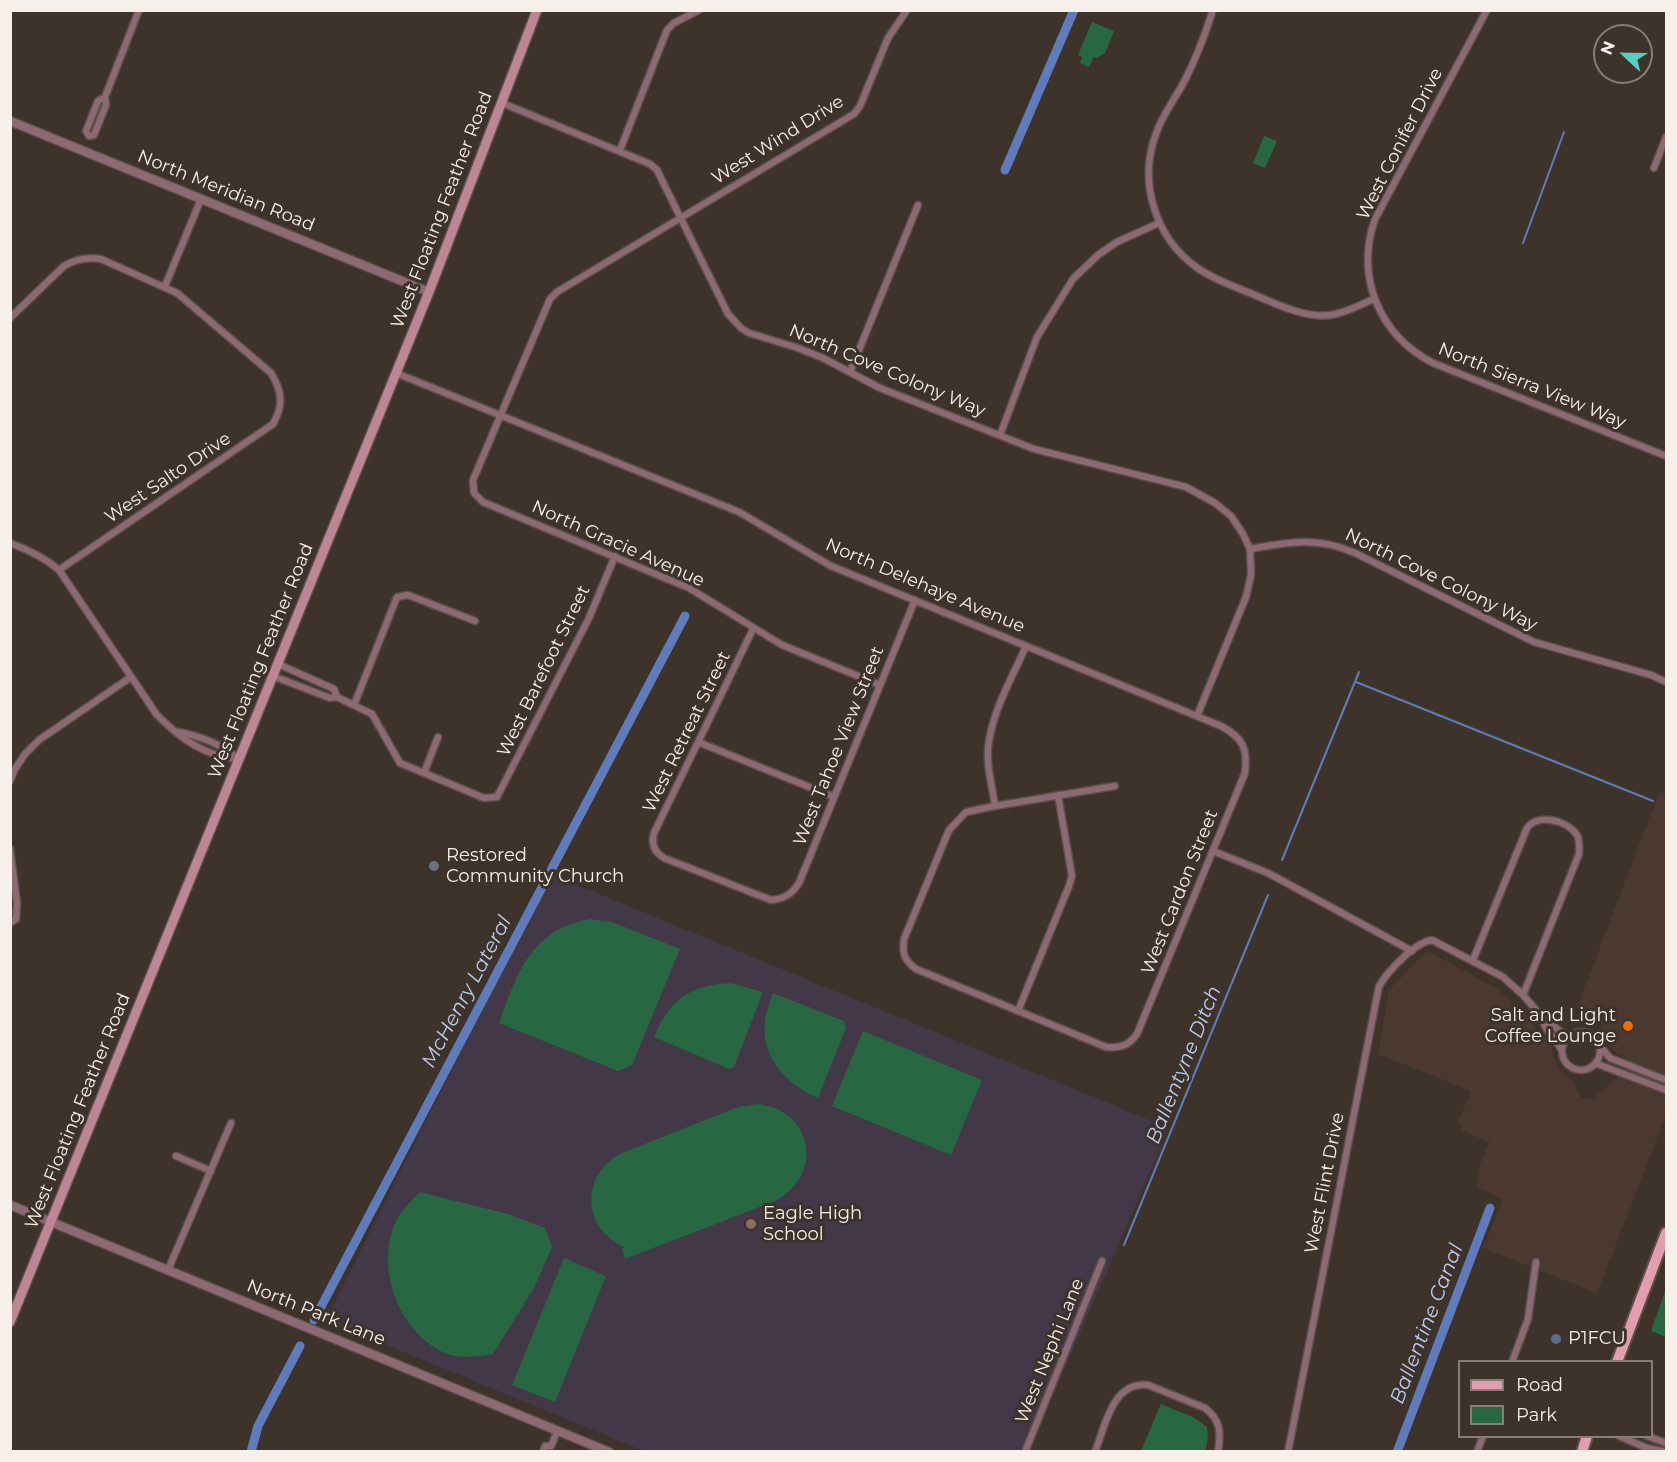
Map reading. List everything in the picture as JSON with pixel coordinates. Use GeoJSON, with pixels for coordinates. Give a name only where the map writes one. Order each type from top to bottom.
{"type":"FeatureCollection","features":[{"type":"Feature","properties":{"kind":"main road","name":"West Floating Feather Road"},"geometry":{"type":"LineString","coordinates":[[10,1322],[429,292],[537,10]]}},
{"type":"Feature","properties":{"kind":"main road"},"geometry":{"type":"LineString","coordinates":[[1618,1360],[1666,1233]]}},
{"type":"Feature","properties":{"kind":"street"},"geometry":{"type":"LineString","coordinates":[[83,151],[89,136],[86,131],[98,101],[105,97],[139,10]]}},
{"type":"Feature","properties":{"kind":"street"},"geometry":{"type":"LineString","coordinates":[[620,150],[667,30],[674,23],[699,10]]}},
{"type":"Feature","properties":{"kind":"street","name":"West Wind Drive"},"geometry":{"type":"LineString","coordinates":[[474,493],[473,480],[550,299],[556,292],[854,114],[860,106],[888,38],[907,10]]}},
{"type":"Feature","properties":{"kind":"street"},"geometry":{"type":"LineString","coordinates":[[1214,10],[1199,50],[1160,123],[1153,142],[1149,162],[1149,182],[1152,202],[1159,223],[1175,247],[1188,261],[1204,272],[1298,311],[1317,316],[1336,314],[1374,299]]}},
{"type":"Feature","properties":{"kind":"street","name":"West Conifer Drive"},"geometry":{"type":"LineString","coordinates":[[1374,299],[1369,278],[1368,258],[1375,219],[1487,10]]}},
{"type":"Feature","properties":{"kind":"street","name":"North Cove Colony Way"},"geometry":{"type":"LineString","coordinates":[[502,103],[642,159],[657,170],[728,314],[741,328],[798,348],[880,388],[1043,452],[1195,491],[1231,516],[1250,549],[1301,541],[1322,542],[1343,548],[1534,642],[1651,675],[1666,682]]}},
{"type":"Feature","properties":{"kind":"street","name":"North Meridian Road"},"geometry":{"type":"LineString","coordinates":[[10,121],[429,292]]}},
{"type":"Feature","properties":{"kind":"street"},"geometry":{"type":"LineString","coordinates":[[1654,168],[1666,137]]}},
{"type":"Feature","properties":{"kind":"street"},"geometry":{"type":"LineString","coordinates":[[10,318],[64,266],[90,257],[101,259],[165,286],[201,199]]}},
{"type":"Feature","properties":{"kind":"street"},"geometry":{"type":"LineString","coordinates":[[850,372],[918,205]]}},
{"type":"Feature","properties":{"kind":"street"},"geometry":{"type":"LineString","coordinates":[[1000,435],[1037,337],[1073,279],[1098,255],[1117,242],[1159,223]]}},
{"type":"Feature","properties":{"kind":"street","name":"West Salto Drive"},"geometry":{"type":"LineString","coordinates":[[58,570],[273,423],[279,413],[282,400],[279,385],[271,373],[186,300],[165,286]]}},
{"type":"Feature","properties":{"kind":"street","name":"North Sierra View Way"},"geometry":{"type":"LineString","coordinates":[[1374,299],[1382,317],[1394,333],[1407,347],[1424,359],[1666,456]]}},
{"type":"Feature","properties":{"kind":"street","name":"North Delehaye Avenue"},"geometry":{"type":"LineString","coordinates":[[396,373],[739,512],[831,566],[1197,716],[1235,734],[1242,743]]}},
{"type":"Feature","properties":{"kind":"street","name":"North Gracie Avenue"},"geometry":{"type":"LineString","coordinates":[[474,493],[483,502],[688,588],[782,645],[879,685]]}},
{"type":"Feature","properties":{"kind":"street"},"geometry":{"type":"LineString","coordinates":[[10,543],[35,553],[58,570],[157,715],[168,726],[192,745],[222,758],[238,759]]}},
{"type":"Feature","properties":{"kind":"street"},"geometry":{"type":"LineString","coordinates":[[1197,716],[1250,585],[1252,564],[1250,549]]}},
{"type":"Feature","properties":{"kind":"street","name":"West Barefoot Street"},"geometry":{"type":"LineString","coordinates":[[424,773],[484,798],[497,797],[589,618],[615,556]]}},
{"type":"Feature","properties":{"kind":"street"},"geometry":{"type":"LineString","coordinates":[[354,705],[397,597],[408,595],[475,621]]}},
{"type":"Feature","properties":{"kind":"street","name":"West Tahoe View Street"},"geometry":{"type":"LineString","coordinates":[[784,897],[793,892],[799,883],[915,600]]}},
{"type":"Feature","properties":{"kind":"street","name":"West Retreat Street"},"geometry":{"type":"LineString","coordinates":[[753,629],[654,833],[652,843],[654,849],[664,858],[764,898],[771,900],[784,897]]}},
{"type":"Feature","properties":{"kind":"street"},"geometry":{"type":"LineString","coordinates":[[995,806],[988,764],[988,742],[993,722],[1026,646]]}},
{"type":"Feature","properties":{"kind":"street"},"geometry":{"type":"LineString","coordinates":[[278,664],[334,689],[337,697]]}},
{"type":"Feature","properties":{"kind":"street"},"geometry":{"type":"LineString","coordinates":[[273,676],[330,698],[337,697],[372,714],[400,763],[424,773],[438,737]]}},
{"type":"Feature","properties":{"kind":"street"},"geometry":{"type":"LineString","coordinates":[[10,782],[25,754],[39,740],[131,677]]}},
{"type":"Feature","properties":{"kind":"street"},"geometry":{"type":"LineString","coordinates":[[178,732],[196,735],[226,748],[238,759]]}},
{"type":"Feature","properties":{"kind":"street"},"geometry":{"type":"LineString","coordinates":[[698,742],[834,797]]}},
{"type":"Feature","properties":{"kind":"street","name":"West Cardon Street"},"geometry":{"type":"LineString","coordinates":[[1018,1011],[1106,1047],[1125,1046],[1137,1034],[1245,773],[1247,757],[1242,743]]}},
{"type":"Feature","properties":{"kind":"street"},"geometry":{"type":"LineString","coordinates":[[1059,795],[1072,876],[1018,1011],[916,969],[905,959],[904,939],[949,830],[958,819],[966,812],[995,806],[1059,795],[1115,786]]}},
{"type":"Feature","properties":{"kind":"street"},"geometry":{"type":"LineString","coordinates":[[1523,995],[1579,854],[1577,835],[1569,828],[1550,820],[1539,819],[1527,828],[1473,960],[1503,977],[1543,1018],[1568,1037]]}},
{"type":"Feature","properties":{"kind":"street"},"geometry":{"type":"LineString","coordinates":[[10,849],[17,903],[16,919],[10,924]]}},
{"type":"Feature","properties":{"kind":"street"},"geometry":{"type":"LineString","coordinates":[[1213,851],[1268,873],[1412,951]]}},
{"type":"Feature","properties":{"kind":"street","name":"West Flint Drive"},"geometry":{"type":"LineString","coordinates":[[1288,1452],[1376,997],[1384,978],[1419,945],[1428,941],[1438,941],[1473,960]]}},
{"type":"Feature","properties":{"kind":"street"},"geometry":{"type":"LineString","coordinates":[[1543,1018],[1543,1024],[1559,1045],[1568,1064],[1579,1070],[1595,1063],[1599,1057],[1599,1044]]}},
{"type":"Feature","properties":{"kind":"street"},"geometry":{"type":"LineString","coordinates":[[1562,1053],[1568,1037],[1577,1032],[1584,1032],[1595,1038],[1610,1058],[1666,1080]]}},
{"type":"Feature","properties":{"kind":"street"},"geometry":{"type":"LineString","coordinates":[[1595,1063],[1666,1090]]}},
{"type":"Feature","properties":{"kind":"street"},"geometry":{"type":"LineString","coordinates":[[168,1270],[231,1123]]}},
{"type":"Feature","properties":{"kind":"street"},"geometry":{"type":"LineString","coordinates":[[176,1156],[211,1171]]}},
{"type":"Feature","properties":{"kind":"street","name":"North Park Lane"},"geometry":{"type":"LineString","coordinates":[[10,1205],[609,1452]]}},
{"type":"Feature","properties":{"kind":"street","name":"West Nephi Lane"},"geometry":{"type":"LineString","coordinates":[[1025,1452],[1102,1261]]}},
{"type":"Feature","properties":{"kind":"street"},"geometry":{"type":"LineString","coordinates":[[1513,1360],[1528,1319],[1536,1262]]}},
{"type":"Feature","properties":{"kind":"street"},"geometry":{"type":"LineString","coordinates":[[1095,1452],[1116,1398],[1123,1390],[1131,1386],[1148,1385],[1204,1408],[1218,1420],[1220,1438],[1218,1452]]}},
{"type":"Feature","properties":{"kind":"street"},"geometry":{"type":"LineString","coordinates":[[543,1452],[545,1446],[553,1449],[558,1430]]}},
{"type":"Feature","properties":{"kind":"street"},"geometry":{"type":"LineString","coordinates":[[1477,1452],[1483,1438]]}},
{"type":"Feature","properties":{"kind":"street"},"geometry":{"type":"LineString","coordinates":[[1622,1438],[1647,1448],[1666,1452]]}},
{"type":"Feature","properties":{"kind":"street"},"geometry":{"type":"LineString","coordinates":[[1650,1438],[1666,1443]]}},
{"type":"Feature","properties":{"kind":"shaded area"},"geometry":{"type":"Polygon","coordinates":[[[1659,793],[1666,796],[1666,1115],[1597,1293],[1483,1248],[1503,1199],[1477,1187],[1478,1170],[1489,1142],[1463,1131],[1458,1122],[1471,1091],[1378,1054],[1389,990],[1426,952],[1432,953],[1497,989],[1526,1015],[1552,1044],[1553,1057],[1559,1069],[1574,1083],[1581,1098],[1596,1100],[1598,1094],[1617,1078],[1626,1056],[1616,1052],[1607,1042],[1602,1029],[1601,1017],[1577,1007],[1659,793]]]}},
{"type":"Feature","properties":{"kind":"shaded area","name":"Eagle High School"},"geometry":{"type":"Polygon","coordinates":[[[550,874],[1169,1128],[1029,1451],[644,1451],[326,1320],[550,874]]]}},
{"type":"Feature","properties":{"kind":"green space"},"geometry":{"type":"Polygon","coordinates":[[[1092,22],[1114,31],[1105,53],[1097,58],[1094,57],[1089,67],[1080,63],[1082,57],[1078,55],[1092,22]]]}},
{"type":"Feature","properties":{"kind":"green space"},"geometry":{"type":"Polygon","coordinates":[[[1264,136],[1277,141],[1265,168],[1253,163],[1264,136]]]}},
{"type":"Feature","properties":{"kind":"green space"},"geometry":{"type":"Polygon","coordinates":[[[589,919],[612,922],[680,949],[632,1065],[618,1071],[499,1023],[520,971],[529,956],[553,933],[589,919]]]}},
{"type":"Feature","properties":{"kind":"green space"},"geometry":{"type":"Polygon","coordinates":[[[731,983],[763,992],[734,1067],[729,1069],[654,1037],[667,1013],[683,996],[704,987],[731,983]]]}},
{"type":"Feature","properties":{"kind":"green space"},"geometry":{"type":"Polygon","coordinates":[[[773,993],[844,1021],[846,1028],[818,1098],[796,1086],[771,1058],[765,1033],[766,1017],[773,993]]]}},
{"type":"Feature","properties":{"kind":"green space"},"geometry":{"type":"Polygon","coordinates":[[[863,1031],[982,1080],[951,1155],[832,1106],[863,1031]]]}},
{"type":"Feature","properties":{"kind":"green space"},"geometry":{"type":"Polygon","coordinates":[[[758,1104],[777,1109],[791,1118],[801,1130],[806,1145],[806,1160],[801,1176],[791,1190],[775,1201],[625,1259],[622,1249],[625,1247],[611,1239],[600,1228],[591,1201],[593,1187],[608,1162],[622,1153],[738,1107],[758,1104]]]}},
{"type":"Feature","properties":{"kind":"green space"},"geometry":{"type":"Polygon","coordinates":[[[419,1192],[508,1214],[545,1228],[552,1247],[534,1288],[493,1354],[470,1357],[447,1354],[430,1344],[416,1331],[404,1315],[395,1297],[388,1258],[390,1239],[398,1217],[419,1192]]]}},
{"type":"Feature","properties":{"kind":"green space"},"geometry":{"type":"Polygon","coordinates":[[[564,1258],[606,1276],[555,1402],[512,1385],[564,1258]]]}},
{"type":"Feature","properties":{"kind":"green space"},"geometry":{"type":"Polygon","coordinates":[[[1666,1289],[1666,1337],[1651,1331],[1666,1289]]]}},
{"type":"Feature","properties":{"kind":"green space"},"geometry":{"type":"Polygon","coordinates":[[[1161,1404],[1193,1417],[1207,1427],[1208,1438],[1205,1451],[1141,1451],[1161,1404]]]}},
{"type":"Feature","properties":{"kind":"waterway","name":"McHenry Lateral"},"geometry":{"type":"LineString","coordinates":[[1005,170],[1074,10]]}},
{"type":"Feature","properties":{"kind":"waterway","name":"Ballentyne Ditch"},"geometry":{"type":"LineString","coordinates":[[1523,243],[1564,132]]}},
{"type":"Feature","properties":{"kind":"waterway","name":"McHenry Lateral"},"geometry":{"type":"LineString","coordinates":[[314,1320],[685,616]]}},
{"type":"Feature","properties":{"kind":"waterway","name":"Ballentyne Ditch"},"geometry":{"type":"LineString","coordinates":[[1282,860],[1359,672]]}},
{"type":"Feature","properties":{"kind":"waterway"},"geometry":{"type":"LineString","coordinates":[[1356,682],[1653,801]]}},
{"type":"Feature","properties":{"kind":"waterway","name":"Ballentyne Ditch"},"geometry":{"type":"LineString","coordinates":[[1124,1245],[1268,895]]}},
{"type":"Feature","properties":{"kind":"waterway","name":"Ballentine Canal"},"geometry":{"type":"LineString","coordinates":[[1397,1452],[1490,1208]]}},
{"type":"Feature","properties":{"kind":"waterway","name":"McHenry Lateral"},"geometry":{"type":"LineString","coordinates":[[251,1452],[258,1426],[300,1346]]}},
{"type":"Feature","properties":{"kind":"place","name":"Restored Community Church"},"geometry":{"type":"Point","coordinates":[434,866]}},
{"type":"Feature","properties":{"kind":"place","name":"Salt and Light Coffee Lounge"},"geometry":{"type":"Point","coordinates":[1628,1026]}},
{"type":"Feature","properties":{"kind":"place","name":"Eagle High School"},"geometry":{"type":"Point","coordinates":[751,1224]}},
{"type":"Feature","properties":{"kind":"place","name":"P1FCU"},"geometry":{"type":"Point","coordinates":[1556,1339]}}]}
